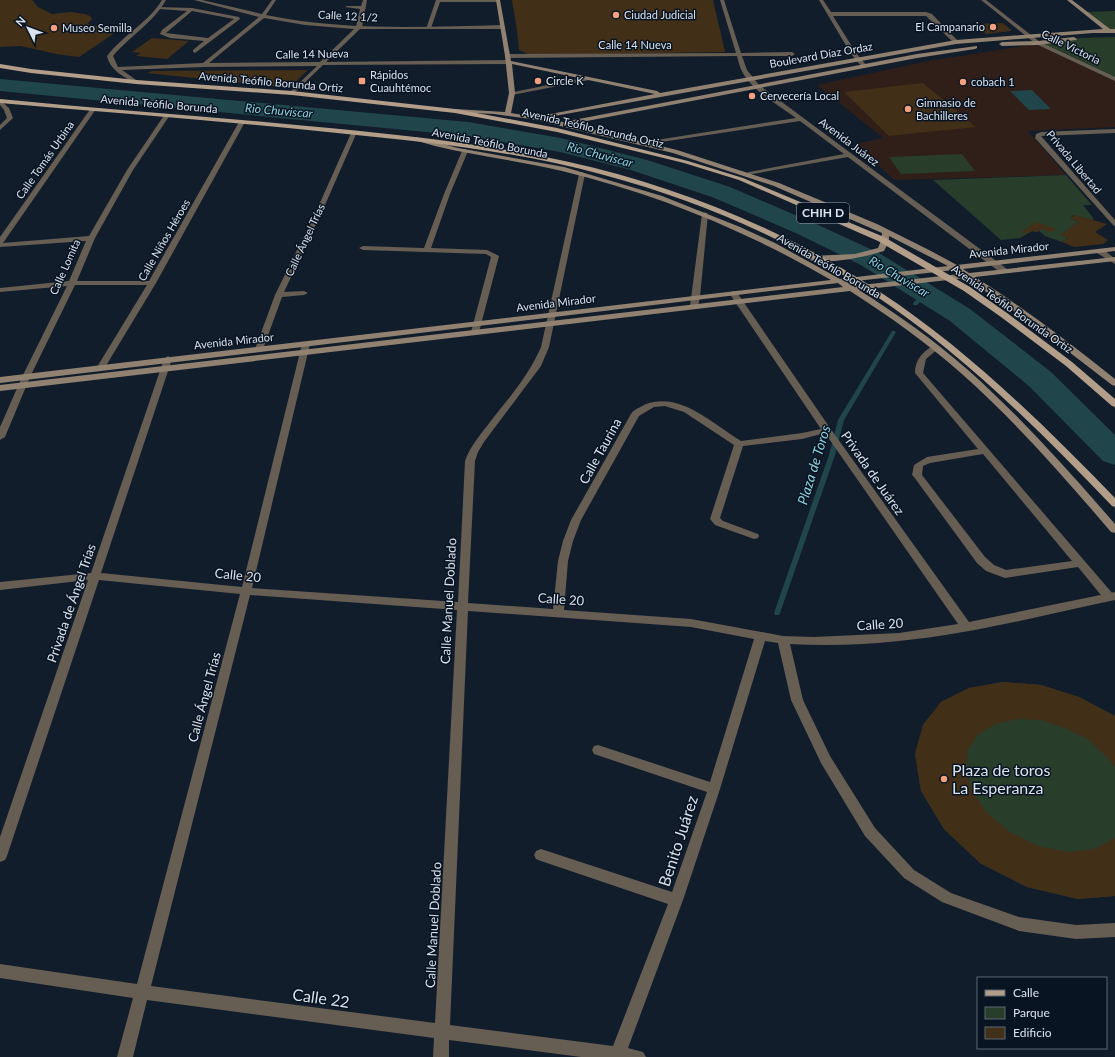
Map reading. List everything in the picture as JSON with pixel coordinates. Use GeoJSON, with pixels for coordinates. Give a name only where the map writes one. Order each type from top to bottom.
{"type":"FeatureCollection","features":[{"type":"Feature","properties":{"kind":"main road"},"geometry":{"type":"LineString","coordinates":[[498,0],[512,93],[508,113]]}},
{"type":"Feature","properties":{"kind":"main road"},"geometry":{"type":"LineString","coordinates":[[1069,0],[1115,37]]}},
{"type":"Feature","properties":{"kind":"main road","name":"Boulevard Díaz Ordaz"},"geometry":{"type":"LineString","coordinates":[[533,118],[857,58],[956,42],[1029,35],[1115,31]]}},
{"type":"Feature","properties":{"kind":"main road","name":"Boulevard Díaz Ordaz"},"geometry":{"type":"LineString","coordinates":[[562,124],[687,98],[964,48],[999,44],[1038,43],[1080,38],[1115,37]]}},
{"type":"Feature","properties":{"kind":"main road"},"geometry":{"type":"LineString","coordinates":[[508,59],[587,80],[687,98]]}},
{"type":"Feature","properties":{"kind":"main road","name":"Avenida Teófilo Borunda Ortiz"},"geometry":{"type":"LineString","coordinates":[[0,66],[31,71],[136,82],[292,93],[456,111],[606,140],[727,175],[804,205],[881,239],[967,289],[1069,364],[1115,404]]}},
{"type":"Feature","properties":{"kind":"main road","name":"Avenida Teófilo Borunda"},"geometry":{"type":"LineString","coordinates":[[0,102],[354,132],[412,138],[499,151],[569,164],[648,186],[715,210],[828,264],[876,293],[927,329],[1015,402],[1115,504]]}},
{"type":"Feature","properties":{"kind":"main road","name":"Avenida Teófilo Borunda"},"geometry":{"type":"LineString","coordinates":[[456,111],[508,113],[650,143],[749,174],[844,212],[955,268],[1005,300],[1080,355],[1115,383]]}},
{"type":"Feature","properties":{"kind":"main road","name":"Avenida Teófilo Borunda"},"geometry":{"type":"LineString","coordinates":[[412,138],[465,151],[542,164],[640,191],[705,214],[797,257],[894,317],[963,370],[1004,408],[1115,530]]}},
{"type":"Feature","properties":{"kind":"main road"},"geometry":{"type":"LineString","coordinates":[[797,257],[858,257],[881,249],[885,241],[886,232]]}},
{"type":"Feature","properties":{"kind":"main road","name":"Avenida Mirador"},"geometry":{"type":"LineString","coordinates":[[0,388],[24,381],[100,367],[167,364],[259,349],[304,348],[477,323],[552,318],[695,302],[838,281],[1115,249]]}},
{"type":"Feature","properties":{"kind":"main road","name":"Avenida Mirador"},"geometry":{"type":"LineString","coordinates":[[736,297],[851,289],[966,275],[1114,260]]}},
{"type":"Feature","properties":{"kind":"main road","name":"Avenida Mirador"},"geometry":{"type":"LineString","coordinates":[[0,380],[24,381],[304,348],[475,332],[552,318]]}},
{"type":"Feature","properties":{"kind":"street"},"geometry":{"type":"LineString","coordinates":[[136,82],[117,69],[111,62],[110,56],[159,8],[164,0]]}},
{"type":"Feature","properties":{"kind":"street","name":"Calle 12 1/2"},"geometry":{"type":"LineString","coordinates":[[196,0],[305,23],[358,27],[502,28]]}},
{"type":"Feature","properties":{"kind":"street"},"geometry":{"type":"LineString","coordinates":[[204,65],[264,15],[274,0]]}},
{"type":"Feature","properties":{"kind":"street"},"geometry":{"type":"LineString","coordinates":[[292,93],[358,27],[365,0]]}},
{"type":"Feature","properties":{"kind":"street"},"geometry":{"type":"LineString","coordinates":[[428,28],[439,1],[498,0]]}},
{"type":"Feature","properties":{"kind":"street","name":"Avenida Juárez"},"geometry":{"type":"LineString","coordinates":[[722,0],[738,54],[749,78],[757,86],[1004,271]]}},
{"type":"Feature","properties":{"kind":"street"},"geometry":{"type":"LineString","coordinates":[[821,0],[857,58],[864,66]]}},
{"type":"Feature","properties":{"kind":"street","name":"Calle Victoria"},"geometry":{"type":"LineString","coordinates":[[983,0],[1038,43],[1115,79]]}},
{"type":"Feature","properties":{"kind":"street"},"geometry":{"type":"LineString","coordinates":[[159,8],[192,9],[237,18],[195,51]]}},
{"type":"Feature","properties":{"kind":"street"},"geometry":{"type":"LineString","coordinates":[[347,8],[362,8]]}},
{"type":"Feature","properties":{"kind":"street"},"geometry":{"type":"LineString","coordinates":[[192,9],[164,31],[163,34],[208,40]]}},
{"type":"Feature","properties":{"kind":"street"},"geometry":{"type":"LineString","coordinates":[[830,14],[926,14],[930,15],[956,42]]}},
{"type":"Feature","properties":{"kind":"street","name":"Calle 14 Nueva"},"geometry":{"type":"LineString","coordinates":[[117,69],[204,65],[322,64],[792,54]]}},
{"type":"Feature","properties":{"kind":"street"},"geometry":{"type":"LineString","coordinates":[[512,93],[587,80]]}},
{"type":"Feature","properties":{"kind":"street"},"geometry":{"type":"LineString","coordinates":[[0,102],[7,109],[10,118],[0,128]]}},
{"type":"Feature","properties":{"kind":"street","name":"Calle Tomás Urbina"},"geometry":{"type":"LineString","coordinates":[[0,242],[93,110]]}},
{"type":"Feature","properties":{"kind":"street","name":"Calle Lomita"},"geometry":{"type":"LineString","coordinates":[[0,437],[24,381],[72,283],[91,238],[130,170],[167,115]]}},
{"type":"Feature","properties":{"kind":"street"},"geometry":{"type":"LineString","coordinates":[[650,143],[802,119]]}},
{"type":"Feature","properties":{"kind":"street","name":"Calle Niños Héroes"},"geometry":{"type":"LineString","coordinates":[[100,367],[152,283],[242,122]]}},
{"type":"Feature","properties":{"kind":"street","name":"Privada Libertad"},"geometry":{"type":"LineString","coordinates":[[1115,131],[1041,134],[1038,135],[1038,138],[1115,224]]}},
{"type":"Feature","properties":{"kind":"street","name":"Calle Ángel Trías"},"geometry":{"type":"LineString","coordinates":[[259,349],[279,295],[322,205],[354,132]]}},
{"type":"Feature","properties":{"kind":"street"},"geometry":{"type":"LineString","coordinates":[[427,249],[447,194],[465,151]]}},
{"type":"Feature","properties":{"kind":"street"},"geometry":{"type":"LineString","coordinates":[[749,174],[849,155]]}},
{"type":"Feature","properties":{"kind":"street","name":"Calle Manuel Doblado"},"geometry":{"type":"LineString","coordinates":[[441,1057],[470,461],[473,452],[481,440],[537,366],[545,347],[582,174]]}},
{"type":"Feature","properties":{"kind":"street"},"geometry":{"type":"LineString","coordinates":[[695,302],[705,214]]}},
{"type":"Feature","properties":{"kind":"street"},"geometry":{"type":"LineString","coordinates":[[0,245],[91,238]]}},
{"type":"Feature","properties":{"kind":"street"},"geometry":{"type":"LineString","coordinates":[[363,248],[487,252],[495,256],[475,332]]}},
{"type":"Feature","properties":{"kind":"street"},"geometry":{"type":"LineString","coordinates":[[1100,251],[1114,260]]}},
{"type":"Feature","properties":{"kind":"street"},"geometry":{"type":"LineString","coordinates":[[0,290],[72,283],[152,283]]}},
{"type":"Feature","properties":{"kind":"street"},"geometry":{"type":"LineString","coordinates":[[279,295],[304,294]]}},
{"type":"Feature","properties":{"kind":"street","name":"Privada de Juárez"},"geometry":{"type":"LineString","coordinates":[[736,297],[827,430],[966,627]]}},
{"type":"Feature","properties":{"kind":"street","name":"Calle Ángel Trías"},"geometry":{"type":"LineString","coordinates":[[125,1057],[246,591],[304,348]]}},
{"type":"Feature","properties":{"kind":"street"},"geometry":{"type":"LineString","coordinates":[[935,348],[923,357],[918,365],[919,373],[984,451],[1081,563],[1112,596]]}},
{"type":"Feature","properties":{"kind":"street","name":"Privada de Ángel Trías"},"geometry":{"type":"LineString","coordinates":[[0,856],[167,364]]}},
{"type":"Feature","properties":{"kind":"street","name":"Calle Taurina"},"geometry":{"type":"LineString","coordinates":[[558,612],[563,561],[568,541],[576,520],[635,414],[644,408],[655,405],[669,404],[687,411],[739,444]]}},
{"type":"Feature","properties":{"kind":"street"},"geometry":{"type":"LineString","coordinates":[[754,536],[719,523],[715,519],[739,444],[802,436],[827,430]]}},
{"type":"Feature","properties":{"kind":"street"},"geometry":{"type":"LineString","coordinates":[[984,451],[927,460],[919,465],[917,475],[981,560],[990,568],[1005,574],[1081,563]]}},
{"type":"Feature","properties":{"kind":"street","name":"Calle 20"},"geometry":{"type":"LineString","coordinates":[[0,586],[94,576],[246,591],[558,612],[691,623],[783,640],[814,641],[892,638],[966,627],[1112,596]]}},
{"type":"Feature","properties":{"kind":"street","name":"Benito Juárez"},"geometry":{"type":"LineString","coordinates":[[618,1054],[676,900],[714,788],[760,636]]}},
{"type":"Feature","properties":{"kind":"street"},"geometry":{"type":"LineString","coordinates":[[783,640],[797,700],[825,759],[870,832],[909,874],[947,898],[1019,924],[1076,932],[1115,930]]}},
{"type":"Feature","properties":{"kind":"street"},"geometry":{"type":"LineString","coordinates":[[598,750],[714,788]]}},
{"type":"Feature","properties":{"kind":"street"},"geometry":{"type":"LineString","coordinates":[[541,855],[676,900]]}},
{"type":"Feature","properties":{"kind":"street","name":"Calle 22"},"geometry":{"type":"LineString","coordinates":[[0,971],[142,992],[638,1057]]}},
{"type":"Feature","properties":{"kind":"shaded area"},"geometry":{"type":"Polygon","coordinates":[[[1037,44],[1115,79],[1115,127],[1028,131],[1066,175],[894,180],[856,144],[883,138],[817,85],[928,61],[1037,44]]]}},
{"type":"Feature","properties":{"kind":"shaded area"},"geometry":{"type":"Polygon","coordinates":[[[1032,90],[1051,109],[1029,110],[1010,91],[1032,90]]]}},
{"type":"Feature","properties":{"kind":"green space"},"geometry":{"type":"Polygon","coordinates":[[[1115,11],[1115,31],[1109,31],[1084,12],[1115,11]]]}},
{"type":"Feature","properties":{"kind":"green space"},"geometry":{"type":"Polygon","coordinates":[[[1115,37],[1115,80],[1038,43],[1080,38],[1115,37]]]}},
{"type":"Feature","properties":{"kind":"green space"},"geometry":{"type":"Polygon","coordinates":[[[962,154],[975,171],[901,174],[889,157],[962,154]]]}},
{"type":"Feature","properties":{"kind":"green space"},"geometry":{"type":"Polygon","coordinates":[[[1066,175],[1092,205],[1083,205],[1094,219],[1092,220],[1074,215],[1070,218],[1079,222],[1061,235],[1068,238],[1062,242],[1045,236],[1039,231],[1032,231],[1020,238],[1001,240],[933,180],[1066,175]]]}},
{"type":"Feature","properties":{"kind":"green space"},"geometry":{"type":"Polygon","coordinates":[[[1003,682],[1041,685],[1079,697],[1115,716],[1115,896],[1078,899],[1027,887],[980,863],[944,829],[921,791],[915,754],[923,725],[941,702],[969,688],[1003,682]]]}},
{"type":"Feature","properties":{"kind":"building","name":"Museo Semilla"},"geometry":{"type":"Polygon","coordinates":[[[0,0],[32,0],[38,7],[52,14],[71,12],[85,14],[90,16],[92,19],[87,24],[119,30],[79,57],[56,54],[21,46],[0,47],[0,0]]]}},
{"type":"Feature","properties":{"kind":"building","name":"Ciudad Judicial"},"geometry":{"type":"Polygon","coordinates":[[[512,0],[713,0],[725,52],[530,55],[519,50],[512,0]]]}},
{"type":"Feature","properties":{"kind":"building","name":"El Campanario"},"geometry":{"type":"Polygon","coordinates":[[[1003,23],[1011,31],[986,34],[976,24],[1003,23]]]}},
{"type":"Feature","properties":{"kind":"building"},"geometry":{"type":"Polygon","coordinates":[[[152,38],[189,41],[167,59],[136,56],[141,53],[132,52],[152,38]]]}},
{"type":"Feature","properties":{"kind":"building"},"geometry":{"type":"Polygon","coordinates":[[[308,70],[289,88],[147,73],[152,71],[308,70]]]}},
{"type":"Feature","properties":{"kind":"building","name":"Gimnasio de Bachilleres"},"geometry":{"type":"Polygon","coordinates":[[[923,83],[976,127],[889,136],[844,92],[923,83]]]}},
{"type":"Feature","properties":{"kind":"building"},"geometry":{"type":"Polygon","coordinates":[[[1075,215],[1107,224],[1095,232],[1108,240],[1103,244],[1074,247],[1062,242],[1068,238],[1060,235],[1079,222],[1070,218],[1075,215]]]}},
{"type":"Feature","properties":{"kind":"building"},"geometry":{"type":"Polygon","coordinates":[[[1036,222],[1056,229],[1051,232],[1042,229],[1037,232],[1032,231],[1027,234],[1021,232],[1036,222]]]}},
{"type":"Feature","properties":{"kind":"building"},"geometry":{"type":"Polygon","coordinates":[[[1023,245],[1031,252],[1021,254],[1012,247],[1023,245]]]}},
{"type":"Feature","properties":{"kind":"building","name":"Plaza de toros La Esperanza"},"geometry":{"type":"Polygon","coordinates":[[[1003,682],[1041,685],[1079,697],[1115,716],[1115,767],[1108,758],[1089,740],[1065,728],[1040,720],[1017,719],[995,724],[979,734],[968,749],[966,768],[972,791],[987,813],[1010,832],[1038,846],[1068,852],[1094,849],[1115,838],[1115,896],[1078,899],[1027,887],[980,863],[944,829],[921,791],[915,754],[923,725],[941,702],[969,688],[1003,682]]]}},
{"type":"Feature","properties":{"kind":"waterway","name":"Rio Chuviscar"},"geometry":{"type":"LineString","coordinates":[[0,85],[468,129],[561,145],[639,165],[721,192],[807,229],[870,259],[960,315],[1040,379],[1115,454]]}},
{"type":"Feature","properties":{"kind":"waterway","name":"Plaza de Toros"},"geometry":{"type":"LineString","coordinates":[[915,304],[926,294]]}},
{"type":"Feature","properties":{"kind":"waterway","name":"Plaza de Toros"},"geometry":{"type":"LineString","coordinates":[[777,613],[832,455],[841,420],[894,332]]}},
{"type":"Feature","properties":{"kind":"place","name":"Ciudad Judicial"},"geometry":{"type":"Point","coordinates":[616,15]}},
{"type":"Feature","properties":{"kind":"place","name":"El Campanario"},"geometry":{"type":"Point","coordinates":[993,27]}},
{"type":"Feature","properties":{"kind":"place","name":"Museo Semilla"},"geometry":{"type":"Point","coordinates":[54,28]}},
{"type":"Feature","properties":{"kind":"place","name":"Rápidos Cuauhtémoc"},"geometry":{"type":"Point","coordinates":[362,81]}},
{"type":"Feature","properties":{"kind":"place","name":"Circle K"},"geometry":{"type":"Point","coordinates":[538,81]}},
{"type":"Feature","properties":{"kind":"place","name":"cobach 1"},"geometry":{"type":"Point","coordinates":[963,82]}},
{"type":"Feature","properties":{"kind":"place","name":"Cervecería Local"},"geometry":{"type":"Point","coordinates":[752,96]}},
{"type":"Feature","properties":{"kind":"place","name":"Gimnasio de Bachilleres"},"geometry":{"type":"Point","coordinates":[908,109]}},
{"type":"Feature","properties":{"kind":"place","name":"Plaza de toros La Esperanza"},"geometry":{"type":"Point","coordinates":[944,779]}}]}
